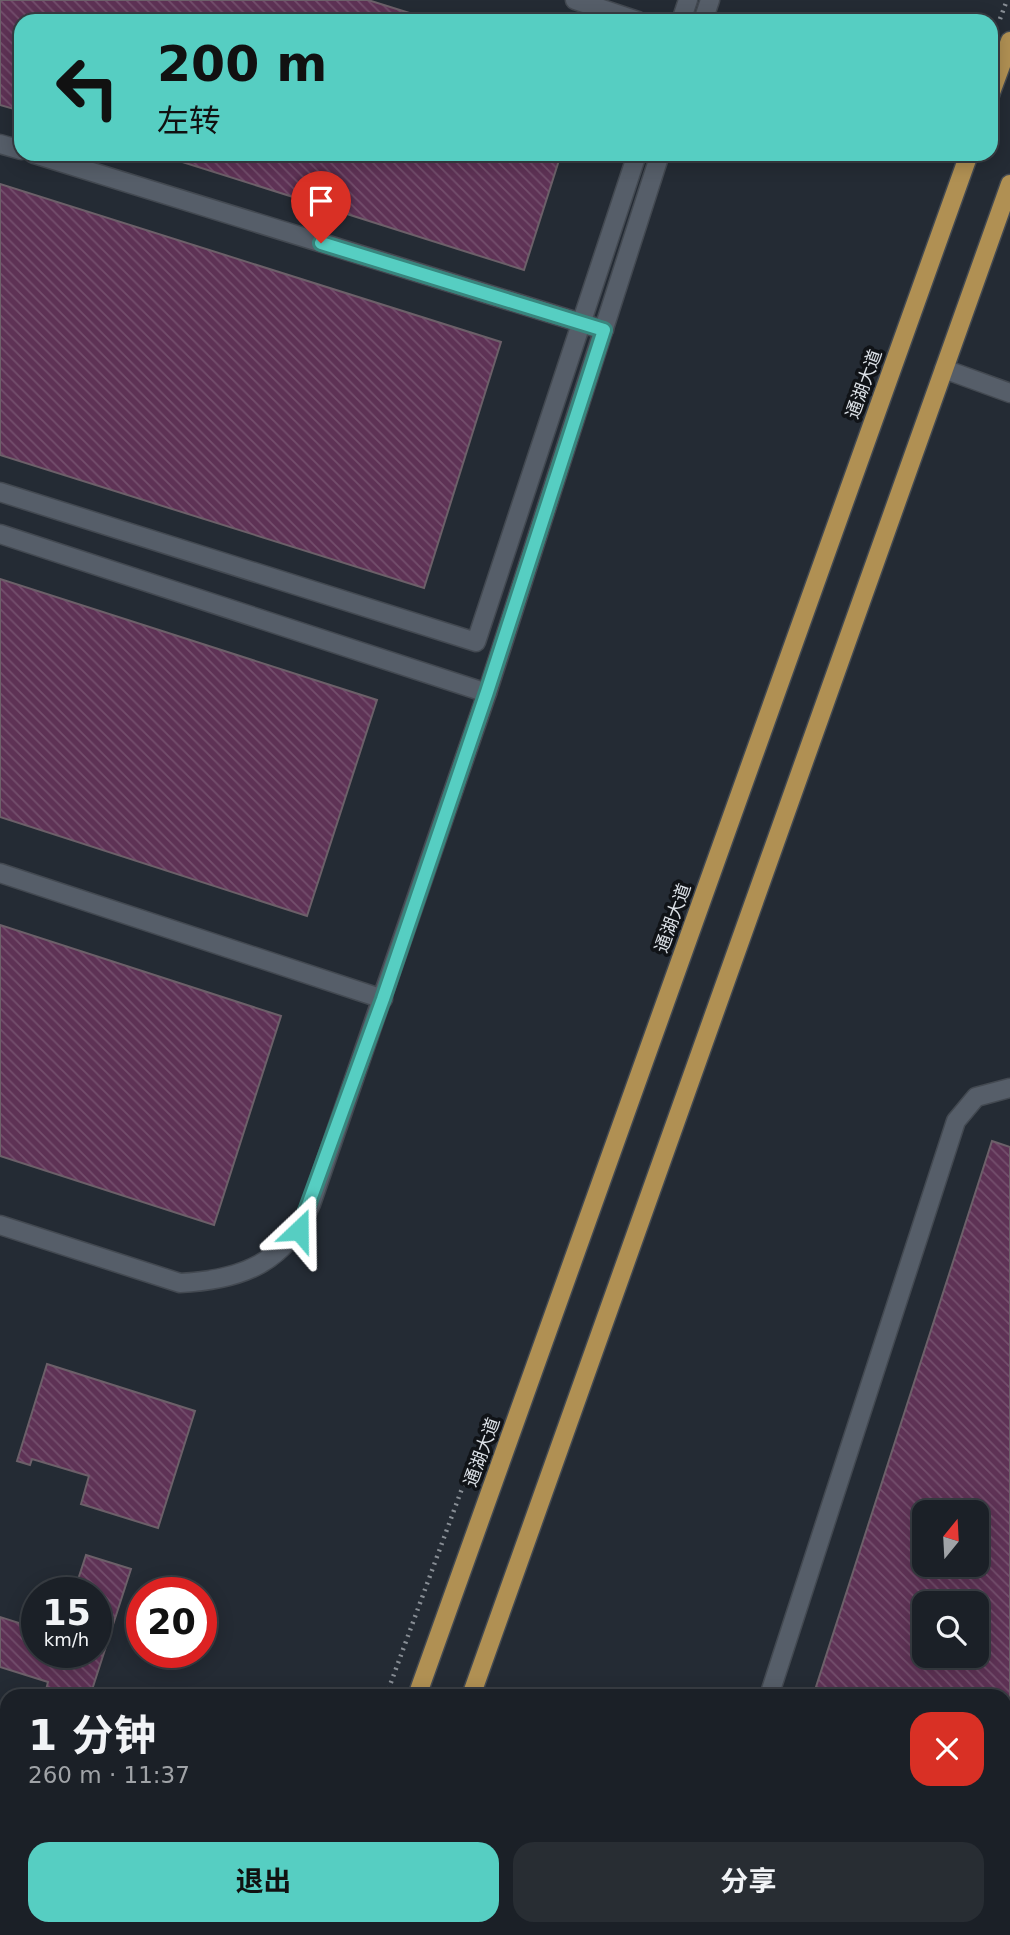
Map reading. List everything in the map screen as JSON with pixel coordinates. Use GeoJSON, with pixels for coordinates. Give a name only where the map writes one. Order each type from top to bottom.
{"type":"FeatureCollection","features":[{"type":"Feature","properties":{"kind":"main road"},"geometry":{"type":"LineString","coordinates":[[998,73],[1010,41]]}},
{"type":"Feature","properties":{"kind":"main road","name":"通湖大道"},"geometry":{"type":"LineString","coordinates":[[420,1689],[966,161]]}},
{"type":"Feature","properties":{"kind":"main road"},"geometry":{"type":"LineString","coordinates":[[473,1689],[1010,184]]}},
{"type":"Feature","properties":{"kind":"lane"},"geometry":{"type":"LineString","coordinates":[[575,0],[617,14]]}},
{"type":"Feature","properties":{"kind":"lane"},"geometry":{"type":"LineString","coordinates":[[57,161],[604,330]]}},
{"type":"Feature","properties":{"kind":"lane"},"geometry":{"type":"LineString","coordinates":[[476,642],[636,161]]}},
{"type":"Feature","properties":{"kind":"lane"},"geometry":{"type":"LineString","coordinates":[[1,1230],[180,1283],[209,1282],[257,1266],[279,1252],[299,1230],[383,999],[501,652],[658,161]]}},
{"type":"Feature","properties":{"kind":"lane"},"geometry":{"type":"LineString","coordinates":[[944,369],[1010,393]]}},
{"type":"Feature","properties":{"kind":"lane"},"geometry":{"type":"LineString","coordinates":[[0,492],[501,652]]}},
{"type":"Feature","properties":{"kind":"lane"},"geometry":{"type":"LineString","coordinates":[[0,534],[487,692]]}},
{"type":"Feature","properties":{"kind":"lane"},"geometry":{"type":"LineString","coordinates":[[0,873],[383,999]]}},
{"type":"Feature","properties":{"kind":"lane"},"geometry":{"type":"LineString","coordinates":[[771,1689],[956,1121],[975,1097],[1010,1088]]}},
{"type":"Feature","properties":{"kind":"building"},"geometry":{"type":"Polygon","coordinates":[[[0,0],[368,0],[413,14],[14,14],[14,109],[0,105],[0,0]]]}},
{"type":"Feature","properties":{"kind":"building"},"geometry":{"type":"Polygon","coordinates":[[[179,161],[559,161],[524,270],[179,161]]]}},
{"type":"Feature","properties":{"kind":"building"},"geometry":{"type":"Polygon","coordinates":[[[0,184],[501,342],[424,588],[0,455],[0,184]]]}},
{"type":"Feature","properties":{"kind":"building"},"geometry":{"type":"Polygon","coordinates":[[[0,579],[377,700],[307,916],[0,817],[0,579]]]}},
{"type":"Feature","properties":{"kind":"building"},"geometry":{"type":"Polygon","coordinates":[[[0,925],[281,1016],[214,1225],[0,1156],[0,925]]]}},
{"type":"Feature","properties":{"kind":"building"},"geometry":{"type":"Polygon","coordinates":[[[992,1141],[1010,1147],[1010,1689],[816,1687],[992,1141]]]}},
{"type":"Feature","properties":{"kind":"building"},"geometry":{"type":"Polygon","coordinates":[[[47,1364],[195,1411],[158,1528],[81,1504],[89,1476],[32,1459],[30,1465],[17,1461],[47,1364]]]}},
{"type":"Feature","properties":{"kind":"building"},"geometry":{"type":"Polygon","coordinates":[[[86,1555],[131,1569],[126,1577],[112,1628],[112,1577],[79,1577],[86,1555]]]}},
{"type":"Feature","properties":{"kind":"building"},"geometry":{"type":"Polygon","coordinates":[[[0,1617],[21,1624],[21,1668],[99,1668],[92,1689],[46,1689],[48,1682],[0,1667],[0,1617]]]}},
{"type":"Feature","properties":{"kind":"route"},"geometry":{"type":"LineString","coordinates":[[299,1230],[311,1204],[383,999],[487,692],[604,330],[321,243]]}}]}
